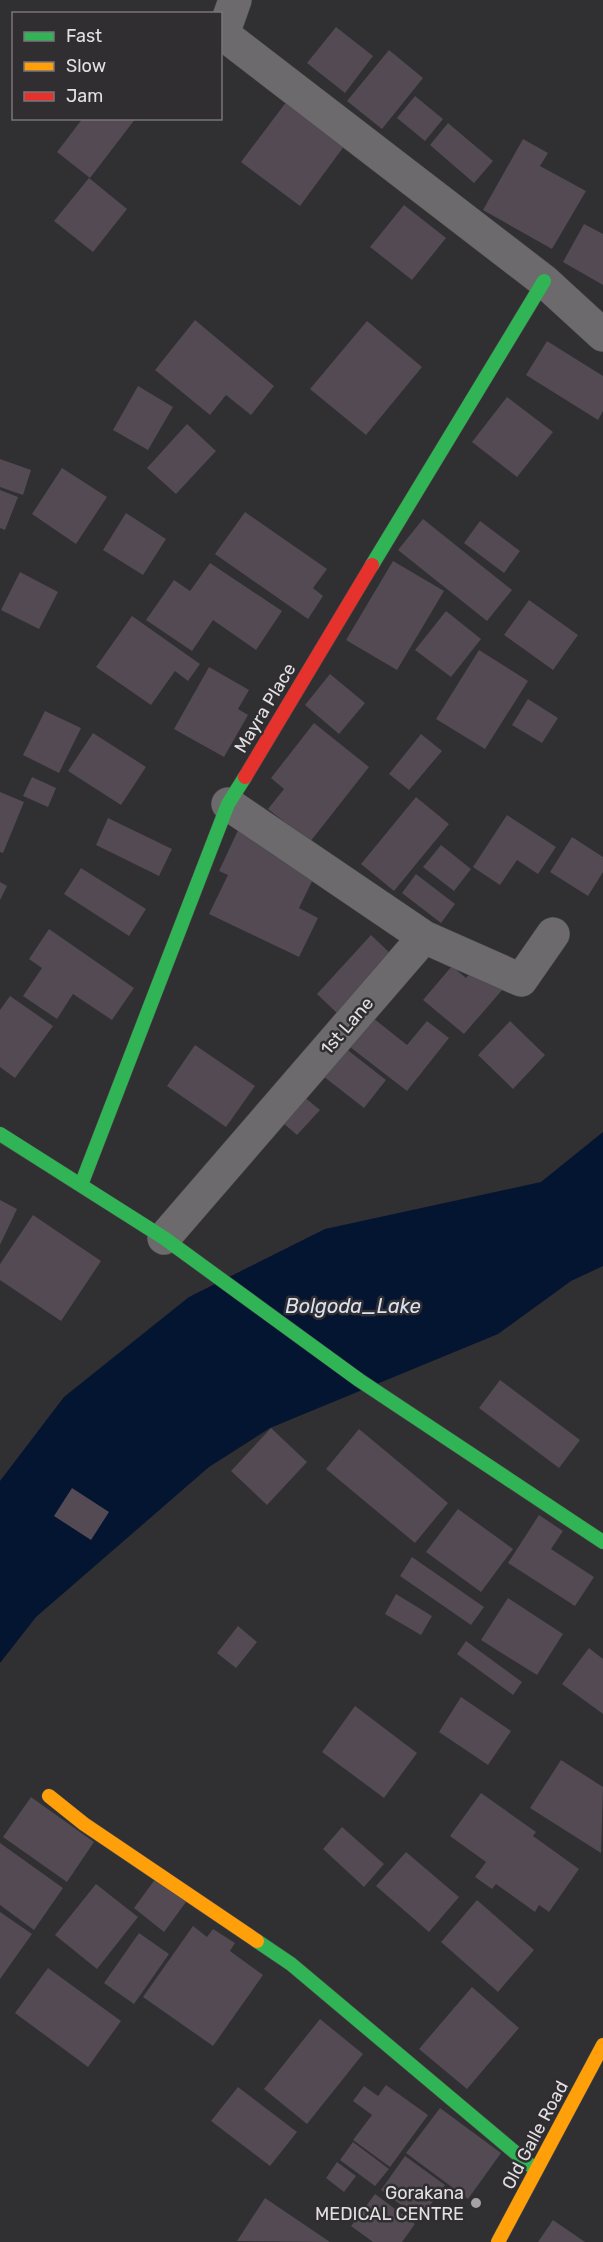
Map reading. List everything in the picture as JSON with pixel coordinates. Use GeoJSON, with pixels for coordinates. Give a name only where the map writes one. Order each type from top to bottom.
{"type":"FeatureCollection","features":[{"type":"Feature","properties":{"kind":"main road","name":"Mayra Place"},"geometry":{"type":"LineString","coordinates":[[81,1185],[228,804],[543,281]]}},
{"type":"Feature","properties":{"kind":"main road"},"geometry":{"type":"LineString","coordinates":[[0,1134],[169,1243],[359,1380],[603,1542]]}},
{"type":"Feature","properties":{"kind":"main road"},"geometry":{"type":"LineString","coordinates":[[49,1796],[84,1824],[291,1964],[536,2170]]}},
{"type":"Feature","properties":{"kind":"main road","name":"Old Galle Road"},"geometry":{"type":"LineString","coordinates":[[498,2242],[603,2045]]}},
{"type":"Feature","properties":{"kind":"street"},"geometry":{"type":"LineString","coordinates":[[235,0],[223,34],[543,281],[603,335]]}},
{"type":"Feature","properties":{"kind":"street"},"geometry":{"type":"LineString","coordinates":[[228,804],[424,937],[521,980],[554,934]]}},
{"type":"Feature","properties":{"kind":"street","name":"1st Lane"},"geometry":{"type":"LineString","coordinates":[[169,1243],[424,937]]}},
{"type":"Feature","properties":{"kind":"water","name":"Bolgoda_Lake"},"geometry":{"type":"Polygon","coordinates":[[[603,1132],[603,1266],[571,1281],[498,1334],[270,1428],[209,1467],[36,1617],[0,1663],[0,1481],[64,1397],[189,1297],[325,1229],[541,1182],[603,1132]]]}},
{"type":"Feature","properties":{"kind":"building"},"geometry":{"type":"Polygon","coordinates":[[[336,27],[373,56],[345,93],[307,63],[336,27]]]}},
{"type":"Feature","properties":{"kind":"building"},"geometry":{"type":"Polygon","coordinates":[[[389,50],[423,78],[382,129],[347,101],[389,50]]]}},
{"type":"Feature","properties":{"kind":"building"},"geometry":{"type":"Polygon","coordinates":[[[415,96],[443,119],[425,141],[397,118],[415,96]]]}},
{"type":"Feature","properties":{"kind":"building"},"geometry":{"type":"Polygon","coordinates":[[[287,101],[345,145],[300,206],[241,162],[287,101]]]}},
{"type":"Feature","properties":{"kind":"building"},"geometry":{"type":"Polygon","coordinates":[[[81,120],[134,120],[90,178],[57,152],[81,120]]]}},
{"type":"Feature","properties":{"kind":"building"},"geometry":{"type":"Polygon","coordinates":[[[448,123],[493,161],[474,183],[430,145],[448,123]]]}},
{"type":"Feature","properties":{"kind":"building"},"geometry":{"type":"Polygon","coordinates":[[[523,139],[548,153],[540,166],[586,191],[552,249],[483,210],[523,139]]]}},
{"type":"Feature","properties":{"kind":"building"},"geometry":{"type":"Polygon","coordinates":[[[89,178],[127,209],[93,252],[54,221],[89,178]]]}},
{"type":"Feature","properties":{"kind":"building"},"geometry":{"type":"Polygon","coordinates":[[[404,205],[446,238],[412,280],[370,247],[404,205]]]}},
{"type":"Feature","properties":{"kind":"building"},"geometry":{"type":"Polygon","coordinates":[[[584,224],[603,234],[603,285],[563,262],[584,224]]]}},
{"type":"Feature","properties":{"kind":"building"},"geometry":{"type":"Polygon","coordinates":[[[195,320],[274,386],[251,415],[226,395],[210,415],[155,370],[195,320]]]}},
{"type":"Feature","properties":{"kind":"building"},"geometry":{"type":"Polygon","coordinates":[[[367,321],[422,367],[366,435],[310,389],[367,321]]]}},
{"type":"Feature","properties":{"kind":"building"},"geometry":{"type":"Polygon","coordinates":[[[547,341],[603,376],[603,411],[598,420],[526,375],[547,341]]]}},
{"type":"Feature","properties":{"kind":"building"},"geometry":{"type":"Polygon","coordinates":[[[138,386],[173,407],[148,450],[113,430],[138,386]]]}},
{"type":"Feature","properties":{"kind":"building"},"geometry":{"type":"Polygon","coordinates":[[[507,397],[553,432],[517,477],[472,442],[507,397]]]}},
{"type":"Feature","properties":{"kind":"building"},"geometry":{"type":"Polygon","coordinates":[[[187,424],[216,451],[176,494],[147,468],[187,424]]]}},
{"type":"Feature","properties":{"kind":"building"},"geometry":{"type":"Polygon","coordinates":[[[0,459],[31,470],[23,495],[0,487],[0,459]]]}},
{"type":"Feature","properties":{"kind":"building"},"geometry":{"type":"Polygon","coordinates":[[[62,468],[107,497],[76,544],[32,514],[62,468]]]}},
{"type":"Feature","properties":{"kind":"building"},"geometry":{"type":"Polygon","coordinates":[[[0,490],[18,497],[5,530],[0,528],[0,490]]]}},
{"type":"Feature","properties":{"kind":"building"},"geometry":{"type":"Polygon","coordinates":[[[245,512],[327,569],[313,588],[323,596],[308,619],[215,554],[245,512]]]}},
{"type":"Feature","properties":{"kind":"building"},"geometry":{"type":"Polygon","coordinates":[[[126,513],[166,539],[143,575],[103,550],[126,513]]]}},
{"type":"Feature","properties":{"kind":"building"},"geometry":{"type":"Polygon","coordinates":[[[423,519],[512,590],[487,621],[398,550],[423,519]]]}},
{"type":"Feature","properties":{"kind":"building"},"geometry":{"type":"Polygon","coordinates":[[[480,521],[520,551],[504,573],[464,543],[480,521]]]}},
{"type":"Feature","properties":{"kind":"building"},"geometry":{"type":"Polygon","coordinates":[[[393,561],[444,591],[397,670],[346,640],[393,561]]]}},
{"type":"Feature","properties":{"kind":"building"},"geometry":{"type":"Polygon","coordinates":[[[210,563],[282,611],[256,650],[213,620],[192,651],[146,620],[174,580],[190,591],[210,563]]]}},
{"type":"Feature","properties":{"kind":"building"},"geometry":{"type":"Polygon","coordinates":[[[20,572],[58,592],[39,629],[1,610],[20,572]]]}},
{"type":"Feature","properties":{"kind":"building"},"geometry":{"type":"Polygon","coordinates":[[[529,600],[578,635],[553,670],[504,635],[529,600]]]}},
{"type":"Feature","properties":{"kind":"building"},"geometry":{"type":"Polygon","coordinates":[[[446,611],[481,639],[451,677],[415,650],[446,611]]]}},
{"type":"Feature","properties":{"kind":"building"},"geometry":{"type":"Polygon","coordinates":[[[132,616],[200,664],[188,681],[175,671],[151,705],[96,667],[132,616]]]}},
{"type":"Feature","properties":{"kind":"building"},"geometry":{"type":"Polygon","coordinates":[[[479,650],[528,681],[485,749],[436,719],[479,650]]]}},
{"type":"Feature","properties":{"kind":"building"},"geometry":{"type":"Polygon","coordinates":[[[209,667],[249,690],[238,709],[248,715],[224,757],[174,729],[209,667]]]}},
{"type":"Feature","properties":{"kind":"building"},"geometry":{"type":"Polygon","coordinates":[[[330,674],[365,703],[339,734],[305,705],[330,674]]]}},
{"type":"Feature","properties":{"kind":"building"},"geometry":{"type":"Polygon","coordinates":[[[528,699],[558,718],[542,743],[512,725],[528,699]]]}},
{"type":"Feature","properties":{"kind":"building"},"geometry":{"type":"Polygon","coordinates":[[[45,711],[81,728],[59,773],[23,755],[45,711]]]}},
{"type":"Feature","properties":{"kind":"building"},"geometry":{"type":"Polygon","coordinates":[[[314,723],[369,767],[310,842],[268,809],[284,789],[271,778],[314,723]]]}},
{"type":"Feature","properties":{"kind":"building"},"geometry":{"type":"Polygon","coordinates":[[[93,733],[146,767],[121,805],[68,771],[93,733]]]}},
{"type":"Feature","properties":{"kind":"building"},"geometry":{"type":"Polygon","coordinates":[[[421,734],[442,751],[409,790],[389,774],[421,734]]]}},
{"type":"Feature","properties":{"kind":"building"},"geometry":{"type":"Polygon","coordinates":[[[32,777],[56,788],[48,807],[23,796],[32,777]]]}},
{"type":"Feature","properties":{"kind":"building"},"geometry":{"type":"Polygon","coordinates":[[[0,792],[24,802],[3,853],[0,852],[0,792]]]}},
{"type":"Feature","properties":{"kind":"building"},"geometry":{"type":"Polygon","coordinates":[[[416,797],[449,824],[394,891],[361,864],[416,797]]]}},
{"type":"Feature","properties":{"kind":"building"},"geometry":{"type":"Polygon","coordinates":[[[507,815],[556,847],[538,874],[517,860],[500,885],[473,867],[507,815]]]}},
{"type":"Feature","properties":{"kind":"building"},"geometry":{"type":"Polygon","coordinates":[[[108,818],[172,849],[159,876],[96,845],[108,818]]]}},
{"type":"Feature","properties":{"kind":"building"},"geometry":{"type":"Polygon","coordinates":[[[240,826],[318,869],[299,908],[318,918],[299,957],[209,914],[228,875],[219,871],[240,826]]]}},
{"type":"Feature","properties":{"kind":"building"},"geometry":{"type":"Polygon","coordinates":[[[572,837],[603,857],[603,872],[588,896],[550,872],[572,837]]]}},
{"type":"Feature","properties":{"kind":"building"},"geometry":{"type":"Polygon","coordinates":[[[441,845],[471,869],[454,891],[423,867],[441,845]]]}},
{"type":"Feature","properties":{"kind":"building"},"geometry":{"type":"Polygon","coordinates":[[[81,868],[146,909],[129,936],[64,894],[81,868]]]}},
{"type":"Feature","properties":{"kind":"building"},"geometry":{"type":"Polygon","coordinates":[[[416,874],[455,904],[441,923],[402,893],[416,874]]]}},
{"type":"Feature","properties":{"kind":"building"},"geometry":{"type":"Polygon","coordinates":[[[0,882],[7,886],[0,900],[0,882]]]}},
{"type":"Feature","properties":{"kind":"building"},"geometry":{"type":"Polygon","coordinates":[[[49,929],[134,988],[112,1020],[73,994],[57,1019],[23,996],[42,968],[29,959],[49,929]]]}},
{"type":"Feature","properties":{"kind":"building"},"geometry":{"type":"Polygon","coordinates":[[[371,935],[392,955],[338,1014],[317,994],[371,935]]]}},
{"type":"Feature","properties":{"kind":"building"},"geometry":{"type":"Polygon","coordinates":[[[452,966],[466,978],[476,966],[503,989],[464,1034],[423,1000],[452,966]]]}},
{"type":"Feature","properties":{"kind":"building"},"geometry":{"type":"Polygon","coordinates":[[[10,996],[53,1026],[15,1078],[0,1067],[0,1010],[10,996]]]}},
{"type":"Feature","properties":{"kind":"building"},"geometry":{"type":"Polygon","coordinates":[[[373,1018],[407,1045],[427,1021],[449,1038],[407,1091],[350,1047],[373,1018]]]}},
{"type":"Feature","properties":{"kind":"building"},"geometry":{"type":"Polygon","coordinates":[[[510,1021],[545,1055],[513,1089],[478,1055],[510,1021]]]}},
{"type":"Feature","properties":{"kind":"building"},"geometry":{"type":"Polygon","coordinates":[[[195,1045],[255,1086],[226,1127],[167,1086],[195,1045]]]}},
{"type":"Feature","properties":{"kind":"building"},"geometry":{"type":"Polygon","coordinates":[[[345,1048],[386,1080],[364,1108],[323,1076],[345,1048]]]}},
{"type":"Feature","properties":{"kind":"building"},"geometry":{"type":"Polygon","coordinates":[[[298,1092],[320,1110],[297,1135],[276,1117],[298,1092]]]}},
{"type":"Feature","properties":{"kind":"building"},"geometry":{"type":"Polygon","coordinates":[[[0,1200],[17,1209],[0,1245],[0,1200]]]}},
{"type":"Feature","properties":{"kind":"building"},"geometry":{"type":"Polygon","coordinates":[[[33,1215],[101,1261],[61,1321],[0,1280],[0,1264],[33,1215]]]}},
{"type":"Feature","properties":{"kind":"building"},"geometry":{"type":"Polygon","coordinates":[[[500,1380],[580,1440],[559,1468],[479,1408],[500,1380]]]}},
{"type":"Feature","properties":{"kind":"building"},"geometry":{"type":"Polygon","coordinates":[[[271,1428],[307,1462],[267,1505],[231,1471],[271,1428]]]}},
{"type":"Feature","properties":{"kind":"building"},"geometry":{"type":"Polygon","coordinates":[[[359,1429],[448,1503],[415,1543],[326,1469],[359,1429]]]}},
{"type":"Feature","properties":{"kind":"building"},"geometry":{"type":"Polygon","coordinates":[[[72,1488],[109,1512],[91,1540],[54,1516],[72,1488]]]}},
{"type":"Feature","properties":{"kind":"building"},"geometry":{"type":"Polygon","coordinates":[[[458,1509],[513,1549],[481,1592],[426,1552],[458,1509]]]}},
{"type":"Feature","properties":{"kind":"building"},"geometry":{"type":"Polygon","coordinates":[[[539,1515],[563,1531],[551,1549],[594,1577],[575,1606],[508,1563],[539,1515]]]}},
{"type":"Feature","properties":{"kind":"building"},"geometry":{"type":"Polygon","coordinates":[[[412,1557],[484,1607],[471,1625],[400,1576],[412,1557]]]}},
{"type":"Feature","properties":{"kind":"building"},"geometry":{"type":"Polygon","coordinates":[[[396,1594],[432,1616],[421,1635],[385,1614],[396,1594]]]}},
{"type":"Feature","properties":{"kind":"building"},"geometry":{"type":"Polygon","coordinates":[[[508,1598],[563,1634],[537,1675],[481,1640],[508,1598]]]}},
{"type":"Feature","properties":{"kind":"building"},"geometry":{"type":"Polygon","coordinates":[[[238,1626],[257,1642],[236,1668],[217,1653],[238,1626]]]}},
{"type":"Feature","properties":{"kind":"building"},"geometry":{"type":"Polygon","coordinates":[[[466,1641],[522,1682],[513,1695],[457,1654],[466,1641]]]}},
{"type":"Feature","properties":{"kind":"building"},"geometry":{"type":"Polygon","coordinates":[[[589,1648],[603,1659],[603,1714],[562,1684],[589,1648]]]}},
{"type":"Feature","properties":{"kind":"building"},"geometry":{"type":"Polygon","coordinates":[[[461,1697],[511,1731],[488,1765],[439,1732],[461,1697]]]}},
{"type":"Feature","properties":{"kind":"building"},"geometry":{"type":"Polygon","coordinates":[[[355,1706],[417,1753],[384,1798],[322,1752],[355,1706]]]}},
{"type":"Feature","properties":{"kind":"building"},"geometry":{"type":"Polygon","coordinates":[[[561,1760],[603,1787],[601,1853],[530,1808],[561,1760]]]}},
{"type":"Feature","properties":{"kind":"building"},"geometry":{"type":"Polygon","coordinates":[[[481,1793],[536,1832],[533,1836],[579,1869],[549,1912],[539,1905],[535,1912],[496,1884],[492,1889],[475,1877],[486,1862],[450,1836],[481,1793]]]}},
{"type":"Feature","properties":{"kind":"building"},"geometry":{"type":"Polygon","coordinates":[[[31,1797],[94,1842],[67,1882],[3,1837],[31,1797]]]}},
{"type":"Feature","properties":{"kind":"building"},"geometry":{"type":"Polygon","coordinates":[[[342,1827],[384,1864],[364,1887],[323,1849],[342,1827]]]}},
{"type":"Feature","properties":{"kind":"building"},"geometry":{"type":"Polygon","coordinates":[[[0,1843],[63,1888],[34,1930],[0,1905],[0,1843]]]}},
{"type":"Feature","properties":{"kind":"building"},"geometry":{"type":"Polygon","coordinates":[[[406,1852],[459,1897],[429,1932],[376,1886],[406,1852]]]}},
{"type":"Feature","properties":{"kind":"building"},"geometry":{"type":"Polygon","coordinates":[[[156,1878],[186,1902],[164,1932],[134,1908],[156,1878]]]}},
{"type":"Feature","properties":{"kind":"building"},"geometry":{"type":"Polygon","coordinates":[[[96,1884],[138,1917],[97,1969],[55,1935],[96,1884]]]}},
{"type":"Feature","properties":{"kind":"building"},"geometry":{"type":"Polygon","coordinates":[[[477,1900],[534,1950],[498,1992],[441,1942],[477,1900]]]}},
{"type":"Feature","properties":{"kind":"building"},"geometry":{"type":"Polygon","coordinates":[[[0,1912],[32,1934],[0,1979],[0,1912]]]}},
{"type":"Feature","properties":{"kind":"building"},"geometry":{"type":"Polygon","coordinates":[[[193,1926],[207,1937],[213,1929],[235,1943],[230,1951],[263,1975],[213,2046],[143,1997],[193,1926]]]}},
{"type":"Feature","properties":{"kind":"building"},"geometry":{"type":"Polygon","coordinates":[[[139,1933],[169,1954],[134,2004],[104,1983],[139,1933]]]}},
{"type":"Feature","properties":{"kind":"building"},"geometry":{"type":"Polygon","coordinates":[[[48,1968],[121,2021],[88,2067],[15,2013],[48,1968]]]}},
{"type":"Feature","properties":{"kind":"building"},"geometry":{"type":"Polygon","coordinates":[[[472,1987],[519,2028],[467,2089],[419,2049],[472,1987]]]}},
{"type":"Feature","properties":{"kind":"building"},"geometry":{"type":"Polygon","coordinates":[[[320,2019],[363,2054],[307,2124],[264,2089],[320,2019]]]}},
{"type":"Feature","properties":{"kind":"building"},"geometry":{"type":"Polygon","coordinates":[[[386,2085],[428,2115],[390,2167],[353,2140],[372,2115],[353,2101],[364,2086],[378,2096],[386,2085]]]}},
{"type":"Feature","properties":{"kind":"building"},"geometry":{"type":"Polygon","coordinates":[[[238,2087],[297,2132],[270,2166],[211,2121],[238,2087]]]}},
{"type":"Feature","properties":{"kind":"building"},"geometry":{"type":"Polygon","coordinates":[[[440,2108],[501,2153],[468,2199],[406,2153],[440,2108]]]}},
{"type":"Feature","properties":{"kind":"building"},"geometry":{"type":"Polygon","coordinates":[[[353,2142],[389,2169],[375,2186],[340,2160],[353,2142]]]}},
{"type":"Feature","properties":{"kind":"building"},"geometry":{"type":"Polygon","coordinates":[[[405,2156],[445,2185],[420,2219],[381,2190],[405,2156]]]}},
{"type":"Feature","properties":{"kind":"building"},"geometry":{"type":"Polygon","coordinates":[[[337,2162],[356,2176],[344,2192],[326,2178],[337,2162]]]}},
{"type":"Feature","properties":{"kind":"building"},"geometry":{"type":"Polygon","coordinates":[[[375,2194],[415,2224],[402,2242],[373,2242],[351,2226],[375,2194]]]}},
{"type":"Feature","properties":{"kind":"building"},"geometry":{"type":"Polygon","coordinates":[[[265,2198],[330,2242],[237,2241],[265,2198]]]}},
{"type":"Feature","properties":{"kind":"building"},"geometry":{"type":"Polygon","coordinates":[[[553,2220],[585,2242],[538,2242],[553,2220]]]}},
{"type":"Feature","properties":{"kind":"traffic: fast"},"geometry":{"type":"LineString","coordinates":[[372,565],[544,281]]}},
{"type":"Feature","properties":{"kind":"traffic: fast"},"geometry":{"type":"LineString","coordinates":[[81,1185],[228,804],[245,777]]}},
{"type":"Feature","properties":{"kind":"traffic: fast"},"geometry":{"type":"LineString","coordinates":[[0,1134],[164,1238],[359,1380],[603,1542]]}},
{"type":"Feature","properties":{"kind":"traffic: fast"},"geometry":{"type":"LineString","coordinates":[[257,1941],[291,1964],[536,2170]]}},
{"type":"Feature","properties":{"kind":"traffic: slow"},"geometry":{"type":"LineString","coordinates":[[49,1796],[84,1824],[257,1941]]}},
{"type":"Feature","properties":{"kind":"traffic: slow"},"geometry":{"type":"LineString","coordinates":[[498,2242],[603,2045]]}},
{"type":"Feature","properties":{"kind":"traffic: jam"},"geometry":{"type":"LineString","coordinates":[[245,777],[372,565]]}},
{"type":"Feature","properties":{"kind":"place","name":"Gorakana MEDICAL CENTRE"},"geometry":{"type":"Point","coordinates":[476,2203]}}]}
